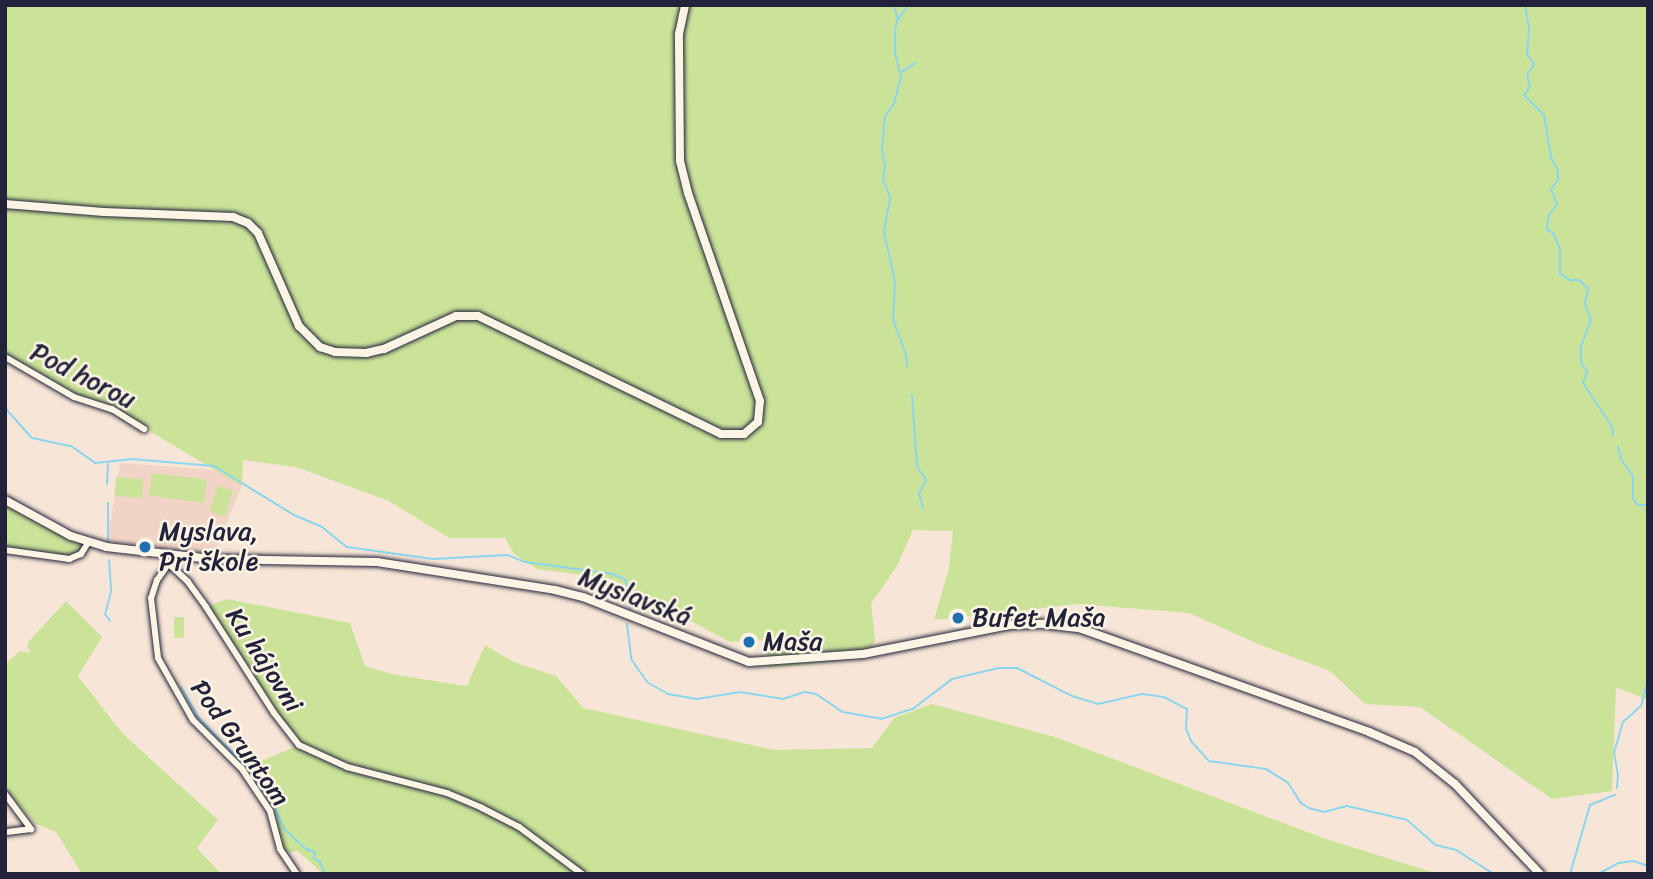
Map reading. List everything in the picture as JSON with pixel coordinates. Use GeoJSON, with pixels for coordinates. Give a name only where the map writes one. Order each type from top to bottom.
{"type":"FeatureCollection","features":[{"type":"Feature","properties":{"kind":"street"},"geometry":{"type":"LineString","coordinates":[[5,204],[90,211],[233,217],[247,223],[258,233],[299,326],[320,347],[335,352],[366,353],[384,349],[456,316],[478,316],[721,434],[744,435],[758,422],[760,401],[688,193],[680,161],[679,34],[685,5]]}},
{"type":"Feature","properties":{"kind":"street","name":"Pod horou"},"geometry":{"type":"LineString","coordinates":[[5,357],[38,379],[84,402],[112,409],[144,429]]}},
{"type":"Feature","properties":{"kind":"street","name":"Myslavská"},"geometry":{"type":"LineString","coordinates":[[5,500],[51,527],[89,543],[170,555],[232,560],[377,562],[555,590],[583,597],[749,662],[854,656],[1009,625],[1064,626],[1113,639],[1383,738],[1422,756],[1455,784],[1540,873]]}},
{"type":"Feature","properties":{"kind":"street"},"geometry":{"type":"LineString","coordinates":[[5,551],[69,559],[81,554],[89,543]]}},
{"type":"Feature","properties":{"kind":"street","name":"Pod Gruntom"},"geometry":{"type":"LineString","coordinates":[[170,555],[169,564],[157,580],[152,598],[158,659],[193,720],[242,769],[271,811],[278,844],[297,874]]}},
{"type":"Feature","properties":{"kind":"street","name":"Ku hájovni"},"geometry":{"type":"LineString","coordinates":[[169,564],[206,607],[274,713],[299,745],[347,767],[447,793],[482,808],[519,827],[582,874]]}},
{"type":"Feature","properties":{"kind":"street"},"geometry":{"type":"LineString","coordinates":[[5,794],[22,812],[31,829],[5,832]]}},
{"type":"Feature","properties":{"kind":"shaded area"},"geometry":{"type":"Polygon","coordinates":[[[120,463],[215,470],[242,486],[214,554],[107,541],[120,463]]]}},
{"type":"Feature","properties":{"kind":"green space"},"geometry":{"type":"Polygon","coordinates":[[[5,5],[676,5],[683,9],[685,5],[1648,5],[1648,700],[1616,687],[1612,791],[1552,799],[1420,707],[1365,704],[1330,671],[1258,644],[1189,613],[1078,604],[934,620],[949,568],[953,531],[913,530],[897,566],[871,604],[875,640],[867,658],[769,668],[766,645],[761,640],[730,642],[612,579],[537,569],[514,554],[505,538],[449,538],[389,501],[296,467],[243,460],[242,486],[112,409],[93,405],[5,357],[5,5]]]}},
{"type":"Feature","properties":{"kind":"green space"},"geometry":{"type":"Polygon","coordinates":[[[152,473],[207,480],[204,503],[149,496],[152,473]]]}},
{"type":"Feature","properties":{"kind":"green space"},"geometry":{"type":"Polygon","coordinates":[[[116,477],[143,479],[142,498],[115,496],[116,477]]]}},
{"type":"Feature","properties":{"kind":"green space"},"geometry":{"type":"Polygon","coordinates":[[[218,486],[233,491],[225,517],[210,512],[218,486]]]}},
{"type":"Feature","properties":{"kind":"green space"},"geometry":{"type":"Polygon","coordinates":[[[5,500],[88,543],[76,557],[5,550],[5,500]]]}},
{"type":"Feature","properties":{"kind":"green space"},"geometry":{"type":"Polygon","coordinates":[[[227,599],[350,623],[365,666],[396,675],[467,686],[485,645],[514,662],[556,676],[583,708],[774,750],[872,748],[894,718],[932,704],[1055,737],[1326,839],[1438,874],[323,874],[298,851],[283,854],[273,815],[242,769],[299,745],[206,607],[227,599]]]}},
{"type":"Feature","properties":{"kind":"green space"},"geometry":{"type":"Polygon","coordinates":[[[66,601],[102,637],[78,676],[122,733],[218,820],[197,848],[221,874],[82,874],[56,832],[36,824],[5,789],[5,664],[20,651],[31,653],[27,646],[29,641],[66,601]]]}},
{"type":"Feature","properties":{"kind":"green space"},"geometry":{"type":"Polygon","coordinates":[[[174,617],[184,617],[184,638],[174,638],[174,617]]]}},
{"type":"Feature","properties":{"kind":"waterway"},"geometry":{"type":"LineString","coordinates":[[894,5],[898,20]]}},
{"type":"Feature","properties":{"kind":"waterway"},"geometry":{"type":"LineString","coordinates":[[907,366],[906,355],[893,320],[895,281],[884,232],[890,197],[883,180],[885,166],[882,150],[885,117],[894,103],[901,76],[895,53],[895,31],[897,21],[908,5]]}},
{"type":"Feature","properties":{"kind":"waterway"},"geometry":{"type":"LineString","coordinates":[[1525,5],[1529,28],[1527,55],[1534,64],[1527,75],[1530,87],[1524,95],[1544,115],[1551,157],[1558,171],[1558,180],[1551,189],[1557,204],[1549,215],[1547,230],[1553,233],[1560,249],[1560,274],[1570,280],[1579,280],[1588,288],[1585,304],[1591,320],[1581,346],[1581,362],[1587,372],[1583,383],[1612,427],[1613,436]]}},
{"type":"Feature","properties":{"kind":"waterway"},"geometry":{"type":"LineString","coordinates":[[902,72],[915,63]]}},
{"type":"Feature","properties":{"kind":"waterway"},"geometry":{"type":"LineString","coordinates":[[912,395],[917,466],[926,480],[919,494],[923,508]]}},
{"type":"Feature","properties":{"kind":"waterway"},"geometry":{"type":"LineString","coordinates":[[5,408],[32,438],[71,446],[95,463],[131,459],[214,466],[294,515],[322,527],[347,547],[433,559],[507,555],[525,562],[613,574],[626,580],[630,610]]}},
{"type":"Feature","properties":{"kind":"waterway"},"geometry":{"type":"LineString","coordinates":[[1618,447],[1621,459],[1633,476],[1633,499],[1638,505],[1648,505]]}},
{"type":"Feature","properties":{"kind":"waterway"},"geometry":{"type":"LineString","coordinates":[[107,484],[108,464]]}},
{"type":"Feature","properties":{"kind":"waterway"},"geometry":{"type":"LineString","coordinates":[[108,503],[108,543]]}},
{"type":"Feature","properties":{"kind":"waterway"},"geometry":{"type":"LineString","coordinates":[[109,560],[111,592],[105,614],[110,621]]}},
{"type":"Feature","properties":{"kind":"waterway"},"geometry":{"type":"LineString","coordinates":[[627,624],[631,659],[647,682],[668,694],[697,699],[740,692],[783,699],[805,692],[816,694],[843,712],[881,719],[914,708],[952,679],[999,668],[1017,668],[1072,696],[1098,704],[1142,694],[1164,697],[1187,709],[1186,729],[1191,741],[1209,761],[1266,769],[1288,783],[1301,803],[1309,808],[1324,812],[1347,806],[1407,820],[1436,845],[1456,850],[1494,874]]}},
{"type":"Feature","properties":{"kind":"waterway"},"geometry":{"type":"LineString","coordinates":[[1648,630],[1648,669]]}},
{"type":"Feature","properties":{"kind":"waterway"},"geometry":{"type":"LineString","coordinates":[[1617,788],[1618,775],[1614,753],[1623,722],[1641,706],[1648,679]]}},
{"type":"Feature","properties":{"kind":"waterway"},"geometry":{"type":"LineString","coordinates":[[181,687],[198,717],[245,766],[275,808],[285,830],[306,849],[315,852],[314,858],[320,862],[325,874]]}},
{"type":"Feature","properties":{"kind":"waterway"},"geometry":{"type":"LineString","coordinates":[[1570,874],[1590,805],[1615,795]]}},
{"type":"Feature","properties":{"kind":"waterway"},"geometry":{"type":"LineString","coordinates":[[1598,874],[1619,863],[1633,861],[1648,866]]}},
{"type":"Feature","properties":{"kind":"place","name":"Myslava, Pri škole"},"geometry":{"type":"Point","coordinates":[145,547]}},
{"type":"Feature","properties":{"kind":"place","name":"Bufet Maša"},"geometry":{"type":"Point","coordinates":[958,618]}},
{"type":"Feature","properties":{"kind":"place","name":"Maša"},"geometry":{"type":"Point","coordinates":[749,642]}}]}
